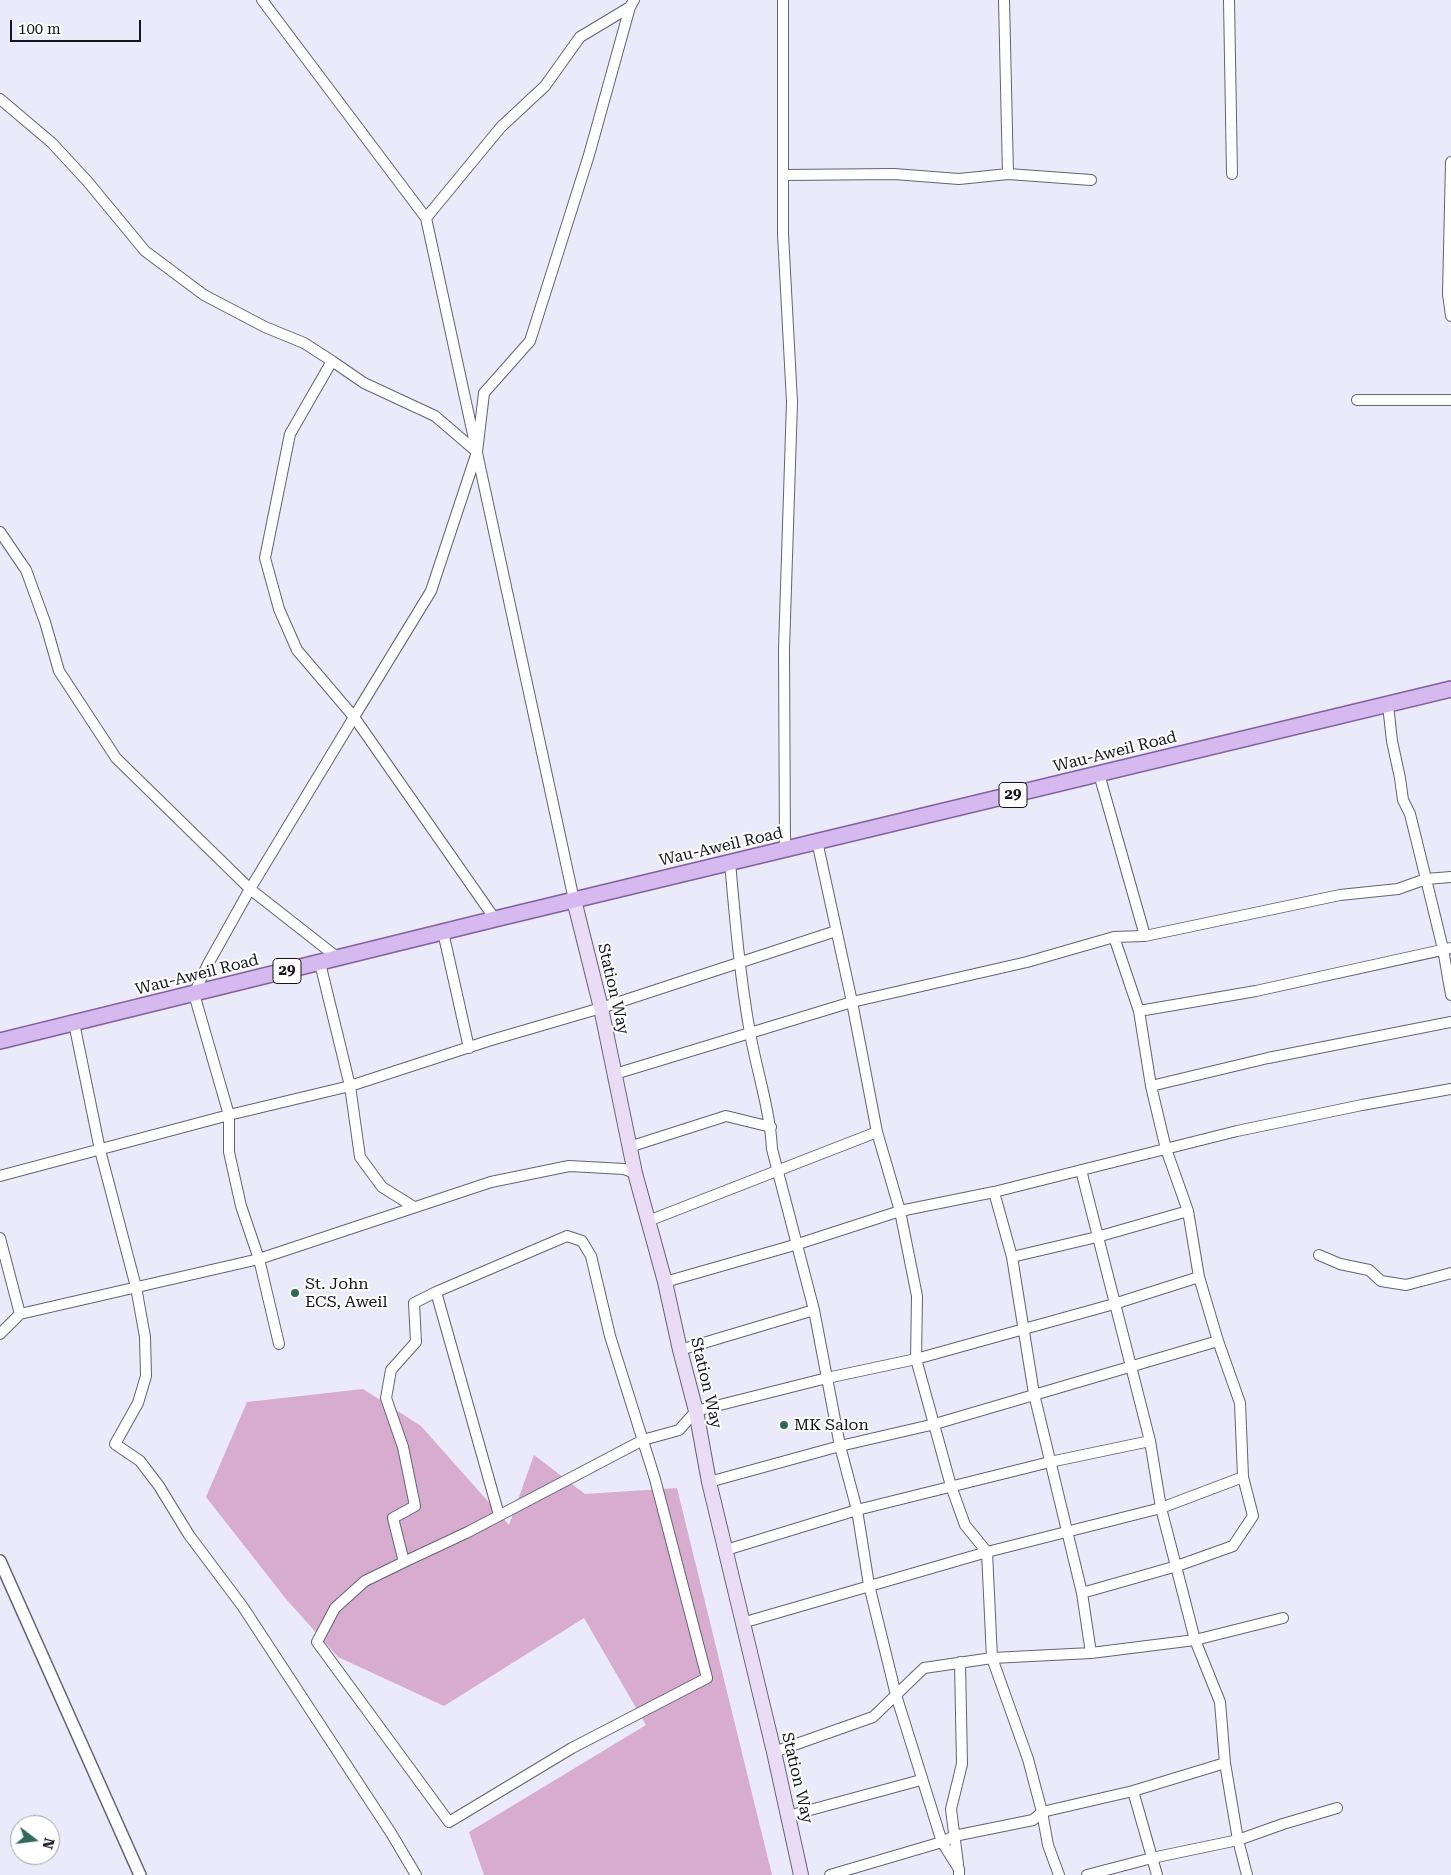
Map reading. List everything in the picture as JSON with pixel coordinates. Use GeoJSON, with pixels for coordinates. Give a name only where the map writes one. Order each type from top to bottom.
{"type":"FeatureCollection","features":[{"type":"Feature","properties":{"kind":"main road","name":"Wau-Aweil Road"},"geometry":{"type":"LineString","coordinates":[[0,1041],[495,919],[1451,689]]}},
{"type":"Feature","properties":{"kind":"main road","name":"Station Way"},"geometry":{"type":"LineString","coordinates":[[574,900],[601,1008],[635,1173],[665,1282],[696,1410],[709,1482],[774,1752],[800,1875]]}},
{"type":"Feature","properties":{"kind":"street"},"geometry":{"type":"LineString","coordinates":[[262,0],[426,218],[574,900]]}},
{"type":"Feature","properties":{"kind":"street"},"geometry":{"type":"LineString","coordinates":[[783,0],[783,234],[792,402],[784,649],[785,850]]}},
{"type":"Feature","properties":{"kind":"street"},"geometry":{"type":"LineString","coordinates":[[1004,0],[1008,174]]}},
{"type":"Feature","properties":{"kind":"street"},"geometry":{"type":"LineString","coordinates":[[1229,0],[1232,174]]}},
{"type":"Feature","properties":{"kind":"street"},"geometry":{"type":"LineString","coordinates":[[426,218],[501,127],[545,86],[580,37],[632,3]]}},
{"type":"Feature","properties":{"kind":"street"},"geometry":{"type":"LineString","coordinates":[[279,1344],[259,1259],[241,1206],[229,1152],[229,1115],[194,994],[208,964],[250,888],[431,591],[476,452],[484,393],[530,341],[589,155],[632,3]]}},
{"type":"Feature","properties":{"kind":"street"},"geometry":{"type":"LineString","coordinates":[[0,99],[52,143],[88,182],[145,252],[204,296],[265,328],[304,343],[364,383],[435,416],[476,452]]}},
{"type":"Feature","properties":{"kind":"street"},"geometry":{"type":"LineString","coordinates":[[1451,162],[1448,294],[1451,316]]}},
{"type":"Feature","properties":{"kind":"street"},"geometry":{"type":"LineString","coordinates":[[783,175],[894,174],[959,179],[1008,174],[1091,180]]}},
{"type":"Feature","properties":{"kind":"street"},"geometry":{"type":"LineString","coordinates":[[332,360],[290,434],[265,558],[279,609],[297,650],[354,717],[495,919]]}},
{"type":"Feature","properties":{"kind":"street"},"geometry":{"type":"LineString","coordinates":[[1357,400],[1451,400]]}},
{"type":"Feature","properties":{"kind":"street"},"geometry":{"type":"LineString","coordinates":[[0,532],[26,570],[58,671],[116,758],[250,888],[338,958]]}},
{"type":"Feature","properties":{"kind":"street"},"geometry":{"type":"LineString","coordinates":[[1388,705],[1392,741],[1403,800],[1410,814],[1426,879],[1447,948],[1451,995]]}},
{"type":"Feature","properties":{"kind":"street"},"geometry":{"type":"LineString","coordinates":[[1099,774],[1145,936]]}},
{"type":"Feature","properties":{"kind":"street"},"geometry":{"type":"LineString","coordinates":[[817,841],[852,1002],[877,1132],[900,1212],[917,1296],[916,1358],[951,1486],[965,1525],[987,1552],[992,1658],[1028,1758],[1042,1812],[1048,1845],[1059,1875]]}},
{"type":"Feature","properties":{"kind":"street"},"geometry":{"type":"LineString","coordinates":[[730,862],[740,964],[750,1034],[771,1127],[772,1150],[814,1310],[840,1446],[857,1510],[869,1585],[896,1695],[921,1780],[942,1842],[959,1872]]}},
{"type":"Feature","properties":{"kind":"street"},"geometry":{"type":"LineString","coordinates":[[614,1074],[852,1002],[1027,962],[1114,937],[1145,936],[1340,895],[1398,889],[1426,879],[1451,877]]}},
{"type":"Feature","properties":{"kind":"street"},"geometry":{"type":"LineString","coordinates":[[443,932],[469,1048]]}},
{"type":"Feature","properties":{"kind":"street"},"geometry":{"type":"LineString","coordinates":[[0,1176],[229,1115],[350,1086],[740,964],[836,932]]}},
{"type":"Feature","properties":{"kind":"street"},"geometry":{"type":"LineString","coordinates":[[1082,1593],[1177,1566],[1233,1546],[1253,1516],[1243,1477],[1240,1403],[1218,1341],[1199,1277],[1188,1212],[1166,1149],[1151,1086],[1139,1012],[1114,937]]}},
{"type":"Feature","properties":{"kind":"street"},"geometry":{"type":"LineString","coordinates":[[1139,1012],[1256,991],[1447,948]]}},
{"type":"Feature","properties":{"kind":"street"},"geometry":{"type":"LineString","coordinates":[[320,963],[350,1086],[360,1157],[382,1187],[414,1207]]}},
{"type":"Feature","properties":{"kind":"street"},"geometry":{"type":"LineString","coordinates":[[1151,1086],[1268,1058],[1451,1022]]}},
{"type":"Feature","properties":{"kind":"street"},"geometry":{"type":"LineString","coordinates":[[74,1023],[100,1150],[136,1288],[145,1337],[146,1376],[138,1403],[116,1444],[140,1461],[159,1486],[189,1536],[243,1607],[391,1833],[416,1875]]}},
{"type":"Feature","properties":{"kind":"street"},"geometry":{"type":"LineString","coordinates":[[665,1282],[798,1244],[900,1212],[994,1192],[1245,1129],[1451,1089]]}},
{"type":"Feature","properties":{"kind":"street"},"geometry":{"type":"LineString","coordinates":[[629,1147],[726,1116],[771,1127]]}},
{"type":"Feature","properties":{"kind":"street"},"geometry":{"type":"LineString","coordinates":[[648,1221],[877,1132]]}},
{"type":"Feature","properties":{"kind":"street"},"geometry":{"type":"LineString","coordinates":[[0,1334],[20,1314],[259,1259],[491,1182],[569,1166],[624,1169],[635,1173]]}},
{"type":"Feature","properties":{"kind":"street"},"geometry":{"type":"LineString","coordinates":[[1081,1170],[1150,1441],[1161,1508],[1195,1640],[1220,1702],[1225,1763],[1246,1875]]}},
{"type":"Feature","properties":{"kind":"street"},"geometry":{"type":"LineString","coordinates":[[994,1192],[1012,1257],[1022,1329],[1034,1394],[1082,1593],[1091,1654]]}},
{"type":"Feature","properties":{"kind":"street"},"geometry":{"type":"LineString","coordinates":[[1012,1257],[1188,1212]]}},
{"type":"Feature","properties":{"kind":"street"},"geometry":{"type":"LineString","coordinates":[[404,1562],[393,1518],[415,1506],[403,1447],[386,1398],[392,1370],[416,1342],[414,1303],[568,1236],[582,1241],[591,1256],[610,1336],[643,1440],[655,1479],[706,1678],[572,1748],[449,1822],[317,1642],[335,1608],[365,1582],[468,1532],[643,1440],[679,1430],[696,1410],[916,1358],[1114,1304],[1199,1277]]}},
{"type":"Feature","properties":{"kind":"street"},"geometry":{"type":"LineString","coordinates":[[0,1238],[20,1314]]}},
{"type":"Feature","properties":{"kind":"street"},"geometry":{"type":"LineString","coordinates":[[1319,1255],[1340,1264],[1369,1270],[1381,1280],[1406,1285],[1451,1273]]}},
{"type":"Feature","properties":{"kind":"street"},"geometry":{"type":"LineString","coordinates":[[436,1292],[499,1515]]}},
{"type":"Feature","properties":{"kind":"street"},"geometry":{"type":"LineString","coordinates":[[680,1350],[814,1310]]}},
{"type":"Feature","properties":{"kind":"street"},"geometry":{"type":"LineString","coordinates":[[709,1482],[840,1446],[935,1424],[1218,1341]]}},
{"type":"Feature","properties":{"kind":"street"},"geometry":{"type":"LineString","coordinates":[[726,1550],[857,1510],[1050,1462],[1150,1441]]}},
{"type":"Feature","properties":{"kind":"street"},"geometry":{"type":"LineString","coordinates":[[742,1623],[987,1552],[1161,1508],[1243,1477]]}},
{"type":"Feature","properties":{"kind":"street"},"geometry":{"type":"LineString","coordinates":[[0,1561],[140,1875]]}},
{"type":"Feature","properties":{"kind":"street"},"geometry":{"type":"LineString","coordinates":[[774,1752],[873,1717],[924,1668],[992,1658],[1091,1654],[1195,1640],[1283,1618]]}},
{"type":"Feature","properties":{"kind":"street"},"geometry":{"type":"LineString","coordinates":[[959,1872],[951,1809],[962,1764],[960,1662]]}},
{"type":"Feature","properties":{"kind":"street"},"geometry":{"type":"LineString","coordinates":[[830,1875],[942,1842],[954,1836],[1033,1820],[1042,1812],[1133,1791],[1225,1763]]}},
{"type":"Feature","properties":{"kind":"street"},"geometry":{"type":"LineString","coordinates":[[788,1816],[921,1780]]}},
{"type":"Feature","properties":{"kind":"street"},"geometry":{"type":"LineString","coordinates":[[1133,1791],[1157,1875]]}},
{"type":"Feature","properties":{"kind":"street"},"geometry":{"type":"LineString","coordinates":[[1086,1875],[1152,1858],[1238,1840],[1337,1808]]}},
{"type":"Feature","properties":{"kind":"shaded area"},"geometry":{"type":"Polygon","coordinates":[[[363,1389],[421,1426],[509,1525],[534,1455],[585,1494],[677,1488],[772,1875],[484,1875],[469,1832],[646,1725],[584,1618],[444,1706],[338,1657],[286,1599],[206,1497],[247,1402],[363,1389]]]}},
{"type":"Feature","properties":{"kind":"place","name":"St. John ECS, Aweil"},"geometry":{"type":"Point","coordinates":[295,1293]}},
{"type":"Feature","properties":{"kind":"place","name":"MK Salon"},"geometry":{"type":"Point","coordinates":[784,1425]}}]}
